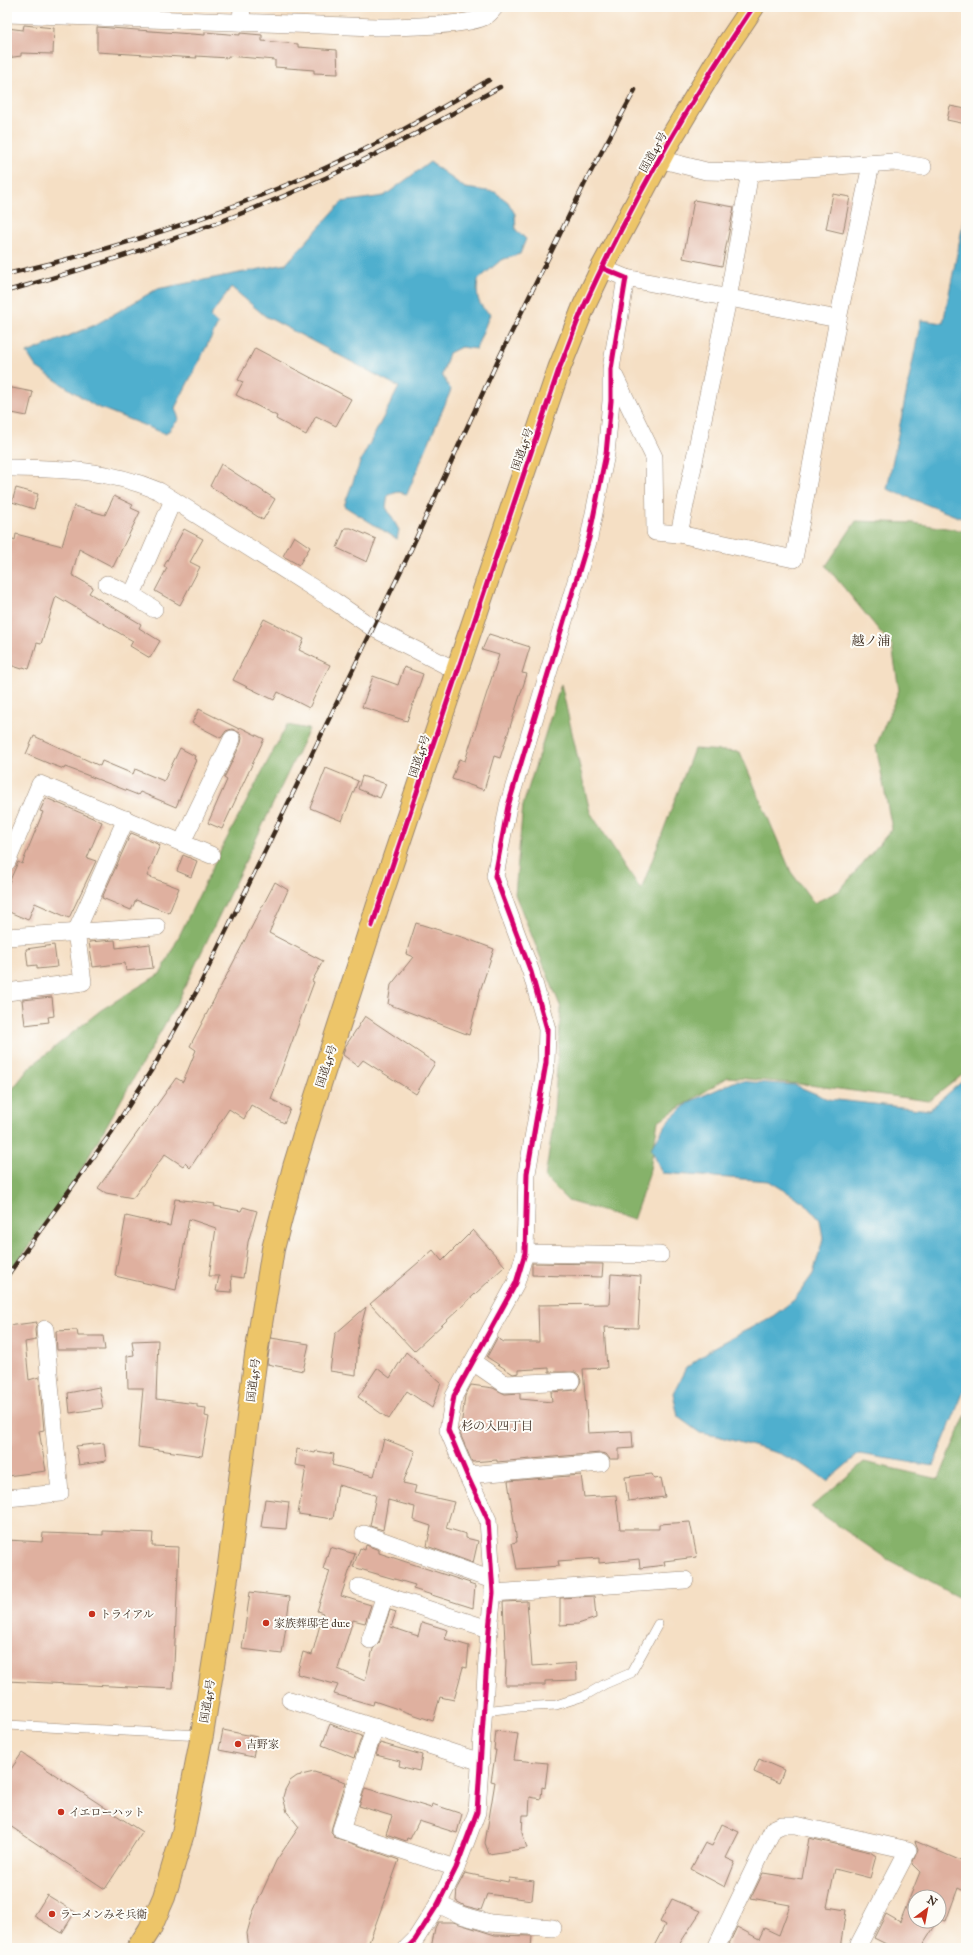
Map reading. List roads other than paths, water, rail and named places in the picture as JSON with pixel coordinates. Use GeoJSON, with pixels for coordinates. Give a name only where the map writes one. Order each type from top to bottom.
{"type":"FeatureCollection","features":[{"type":"Feature","properties":{"kind":"highway","name":"国道45号"},"geometry":{"type":"LineString","coordinates":[[138,1948],[150,1930],[164,1897],[183,1833],[202,1735],[229,1566],[256,1355],[273,1249],[294,1168],[310,1115],[559,369],[584,306],[602,268],[659,159],[722,53],[754,7]]}},
{"type":"Feature","properties":{"kind":"street"},"geometry":{"type":"LineString","coordinates":[[7,14],[64,11],[242,14],[376,27],[412,27],[467,21],[486,16],[495,7]]}},
{"type":"Feature","properties":{"kind":"street"},"geometry":{"type":"LineString","coordinates":[[659,159],[706,171],[750,172],[894,162],[922,167]]}},
{"type":"Feature","properties":{"kind":"street"},"geometry":{"type":"LineString","coordinates":[[611,369],[654,457],[655,532],[679,534],[794,559],[838,318],[871,164]]}},
{"type":"Feature","properties":{"kind":"street"},"geometry":{"type":"LineString","coordinates":[[679,534],[728,299],[750,172]]}},
{"type":"Feature","properties":{"kind":"street"},"geometry":{"type":"LineString","coordinates":[[602,268],[626,278],[728,299],[838,318]]}},
{"type":"Feature","properties":{"kind":"street"},"geometry":{"type":"LineString","coordinates":[[407,1948],[415,1940],[438,1904],[456,1868],[477,1812],[492,1586],[488,1520],[466,1475],[448,1430],[454,1396],[516,1283],[525,1252],[527,1173],[546,1063],[547,1028],[531,972],[495,876],[508,806],[589,538],[606,454],[612,401],[611,369],[626,278]]}},
{"type":"Feature","properties":{"kind":"street"},"geometry":{"type":"LineString","coordinates":[[8,470],[83,470],[136,482],[159,491],[334,601],[373,628],[457,671]]}},
{"type":"Feature","properties":{"kind":"street"},"geometry":{"type":"LineString","coordinates":[[132,595],[173,500]]}},
{"type":"Feature","properties":{"kind":"street"},"geometry":{"type":"LineString","coordinates":[[108,584],[132,595],[154,609]]}},
{"type":"Feature","properties":{"kind":"street"},"geometry":{"type":"LineString","coordinates":[[182,842],[232,739]]}},
{"type":"Feature","properties":{"kind":"street"},"geometry":{"type":"LineString","coordinates":[[7,862],[40,784],[211,855]]}},
{"type":"Feature","properties":{"kind":"street"},"geometry":{"type":"LineString","coordinates":[[7,992],[83,982],[76,932],[126,819]]}},
{"type":"Feature","properties":{"kind":"street"},"geometry":{"type":"LineString","coordinates":[[7,938],[157,927]]}},
{"type":"Feature","properties":{"kind":"street"},"geometry":{"type":"LineString","coordinates":[[525,1252],[660,1255]]}},
{"type":"Feature","properties":{"kind":"street"},"geometry":{"type":"LineString","coordinates":[[7,1498],[60,1493],[44,1329]]}},
{"type":"Feature","properties":{"kind":"street"},"geometry":{"type":"LineString","coordinates":[[473,1362],[506,1384],[571,1381]]}},
{"type":"Feature","properties":{"kind":"street"},"geometry":{"type":"LineString","coordinates":[[466,1475],[601,1463]]}},
{"type":"Feature","properties":{"kind":"street"},"geometry":{"type":"LineString","coordinates":[[364,1534],[492,1586],[685,1580]]}},
{"type":"Feature","properties":{"kind":"street"},"geometry":{"type":"LineString","coordinates":[[359,1587],[489,1629]]}},
{"type":"Feature","properties":{"kind":"street"},"geometry":{"type":"LineString","coordinates":[[370,1640],[385,1595]]}},
{"type":"Feature","properties":{"kind":"street"},"geometry":{"type":"LineString","coordinates":[[290,1700],[481,1762]]}},
{"type":"Feature","properties":{"kind":"street"},"geometry":{"type":"LineString","coordinates":[[375,1727],[341,1830],[456,1868]]}},
{"type":"Feature","properties":{"kind":"street"},"geometry":{"type":"LineString","coordinates":[[716,1948],[773,1830],[782,1825],[796,1825],[908,1850],[857,1948]]}},
{"type":"Feature","properties":{"kind":"street"},"geometry":{"type":"LineString","coordinates":[[438,1904],[462,1915],[490,1923],[552,1928]]}},
{"type":"Feature","properties":{"kind":"lane"},"geometry":{"type":"LineString","coordinates":[[484,1711],[556,1705],[584,1696],[605,1684],[631,1673],[658,1624]]}},
{"type":"Feature","properties":{"kind":"lane"},"geometry":{"type":"LineString","coordinates":[[7,1725],[202,1735]]}},
{"type":"Feature","properties":{"kind":"water"},"geometry":{"type":"Polygon","coordinates":[[[430,162],[465,188],[495,192],[508,202],[515,214],[516,230],[526,239],[520,254],[501,260],[478,280],[478,299],[482,307],[490,314],[476,349],[461,347],[449,353],[442,375],[451,390],[407,494],[398,492],[388,495],[386,507],[399,530],[397,539],[344,506],[361,460],[399,387],[265,316],[231,287],[210,317],[218,324],[175,408],[179,419],[166,434],[95,406],[36,367],[27,353],[95,325],[157,289],[286,264],[342,202],[384,196],[430,162]]]}},
{"type":"Feature","properties":{"kind":"water"},"geometry":{"type":"Polygon","coordinates":[[[966,209],[966,520],[887,489],[921,320],[943,323],[966,209]]]}},
{"type":"Feature","properties":{"kind":"water"},"geometry":{"type":"Polygon","coordinates":[[[966,1078],[966,1344],[964,1351],[966,1359],[966,1386],[933,1466],[859,1454],[827,1481],[812,1470],[781,1454],[717,1436],[700,1433],[678,1417],[673,1393],[686,1368],[711,1349],[773,1316],[794,1300],[813,1274],[823,1239],[820,1220],[805,1203],[769,1181],[662,1173],[651,1148],[669,1120],[689,1102],[736,1081],[795,1085],[828,1099],[929,1110],[966,1078]]]}},
{"type":"Feature","properties":{"kind":"railway"},"geometry":{"type":"LineString","coordinates":[[7,274],[57,262],[156,233],[254,198],[349,157],[395,134],[489,80]]}},
{"type":"Feature","properties":{"kind":"railway"},"geometry":{"type":"LineString","coordinates":[[7,291],[57,277],[155,245],[253,209],[348,168],[434,124],[500,87]]}},
{"type":"Feature","properties":{"kind":"railway"},"geometry":{"type":"LineString","coordinates":[[7,1276],[111,1133],[156,1063],[198,989],[407,558],[497,362],[587,179],[635,90]]}},
{"type":"Feature","properties":{"kind":"place","name":"トライアル"},"geometry":{"type":"Point","coordinates":[92,1614]}},
{"type":"Feature","properties":{"kind":"place","name":"家族葬邸宅 du:e"},"geometry":{"type":"Point","coordinates":[266,1623]}},
{"type":"Feature","properties":{"kind":"place","name":"吉野家"},"geometry":{"type":"Point","coordinates":[238,1744]}},
{"type":"Feature","properties":{"kind":"place","name":"イエローハット"},"geometry":{"type":"Point","coordinates":[61,1812]}},
{"type":"Feature","properties":{"kind":"place","name":"ラーメンみそ兵衛"},"geometry":{"type":"Point","coordinates":[52,1914]}},
{"type":"Feature","properties":{"kind":"district","name":"越ノ浦"},"geometry":{"type":"Point","coordinates":[871,640]}},
{"type":"Feature","properties":{"kind":"district","name":"杉の入四丁目"},"geometry":{"type":"Point","coordinates":[497,1426]}}]}
